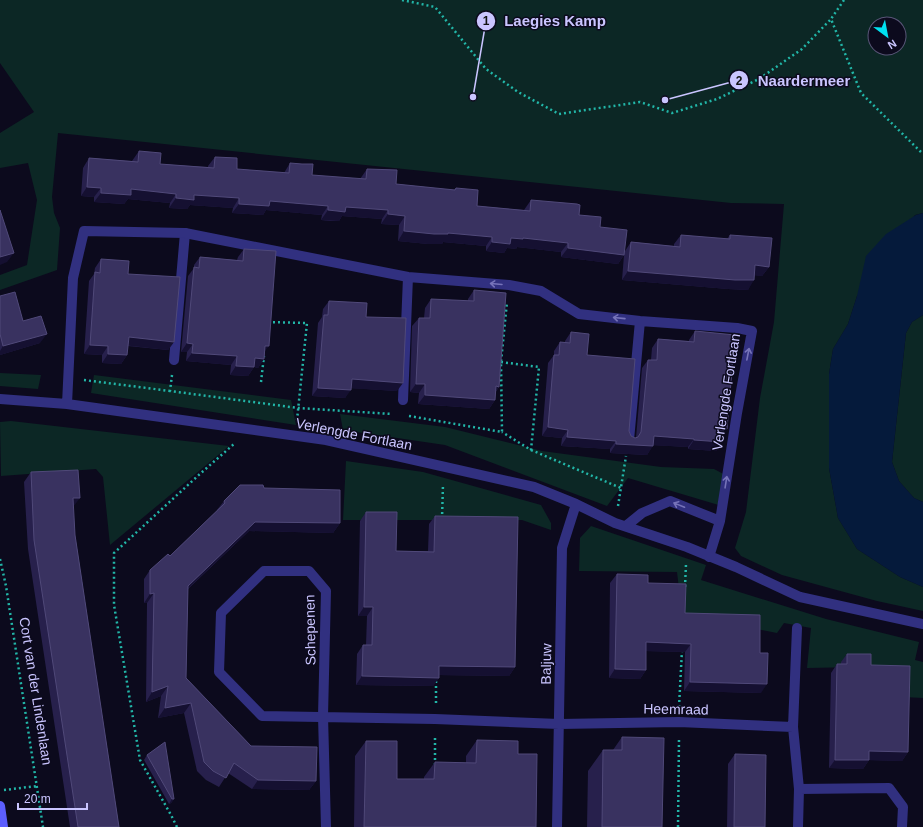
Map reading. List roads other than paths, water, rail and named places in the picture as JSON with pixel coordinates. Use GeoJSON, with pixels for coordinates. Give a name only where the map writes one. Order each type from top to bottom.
{"type":"FeatureCollection","features":[{"type":"Feature","properties":{"kind":"main road"},"geometry":{"type":"LineString","coordinates":[[0,806],[3,827]]}},
{"type":"Feature","properties":{"kind":"street","name":"Verlengde Fortlaan"},"geometry":{"type":"LineString","coordinates":[[67,404],[67,378],[73,278],[84,231],[185,233],[408,277],[509,285],[541,291],[579,314],[640,321],[752,330],[720,521],[709,556]]}},
{"type":"Feature","properties":{"kind":"street"},"geometry":{"type":"LineString","coordinates":[[174,360],[185,233]]}},
{"type":"Feature","properties":{"kind":"street"},"geometry":{"type":"LineString","coordinates":[[403,400],[408,277]]}},
{"type":"Feature","properties":{"kind":"street"},"geometry":{"type":"LineString","coordinates":[[629,440],[640,321]]}},
{"type":"Feature","properties":{"kind":"street","name":"Verlengde Fortlaan"},"geometry":{"type":"LineString","coordinates":[[0,399],[67,404],[326,440],[534,487],[576,504],[615,523],[687,547],[736,567],[800,597],[923,624]]}},
{"type":"Feature","properties":{"kind":"street"},"geometry":{"type":"LineString","coordinates":[[626,526],[642,513],[670,501],[720,521]]}},
{"type":"Feature","properties":{"kind":"street","name":"Baljuw"},"geometry":{"type":"LineString","coordinates":[[557,827],[562,548],[576,504]]}},
{"type":"Feature","properties":{"kind":"street","name":"Schepenen"},"geometry":{"type":"LineString","coordinates":[[326,827],[324,716],[326,591],[309,571],[264,571],[220,613],[219,672],[262,716],[324,716],[559,724]]}},
{"type":"Feature","properties":{"kind":"street"},"geometry":{"type":"LineString","coordinates":[[797,628],[793,727],[799,789],[798,827]]}},
{"type":"Feature","properties":{"kind":"street","name":"Heemraad"},"geometry":{"type":"LineString","coordinates":[[559,724],[679,722],[793,727]]}},
{"type":"Feature","properties":{"kind":"street"},"geometry":{"type":"LineString","coordinates":[[799,789],[889,788],[903,806],[902,827]]}},
{"type":"Feature","properties":{"kind":"water"},"geometry":{"type":"Polygon","coordinates":[[[923,213],[923,315],[912,322],[906,333],[892,462],[899,481],[914,498],[923,502],[923,587],[900,577],[857,549],[838,518],[829,468],[829,374],[833,349],[848,324],[857,296],[866,256],[886,234],[916,215],[923,213]]]}},
{"type":"Feature","properties":{"kind":"place","name":"Laegies Kamp"},"geometry":{"type":"Point","coordinates":[473,97]}},
{"type":"Feature","properties":{"kind":"place","name":"Naardermeer"},"geometry":{"type":"Point","coordinates":[665,100]}}]}
